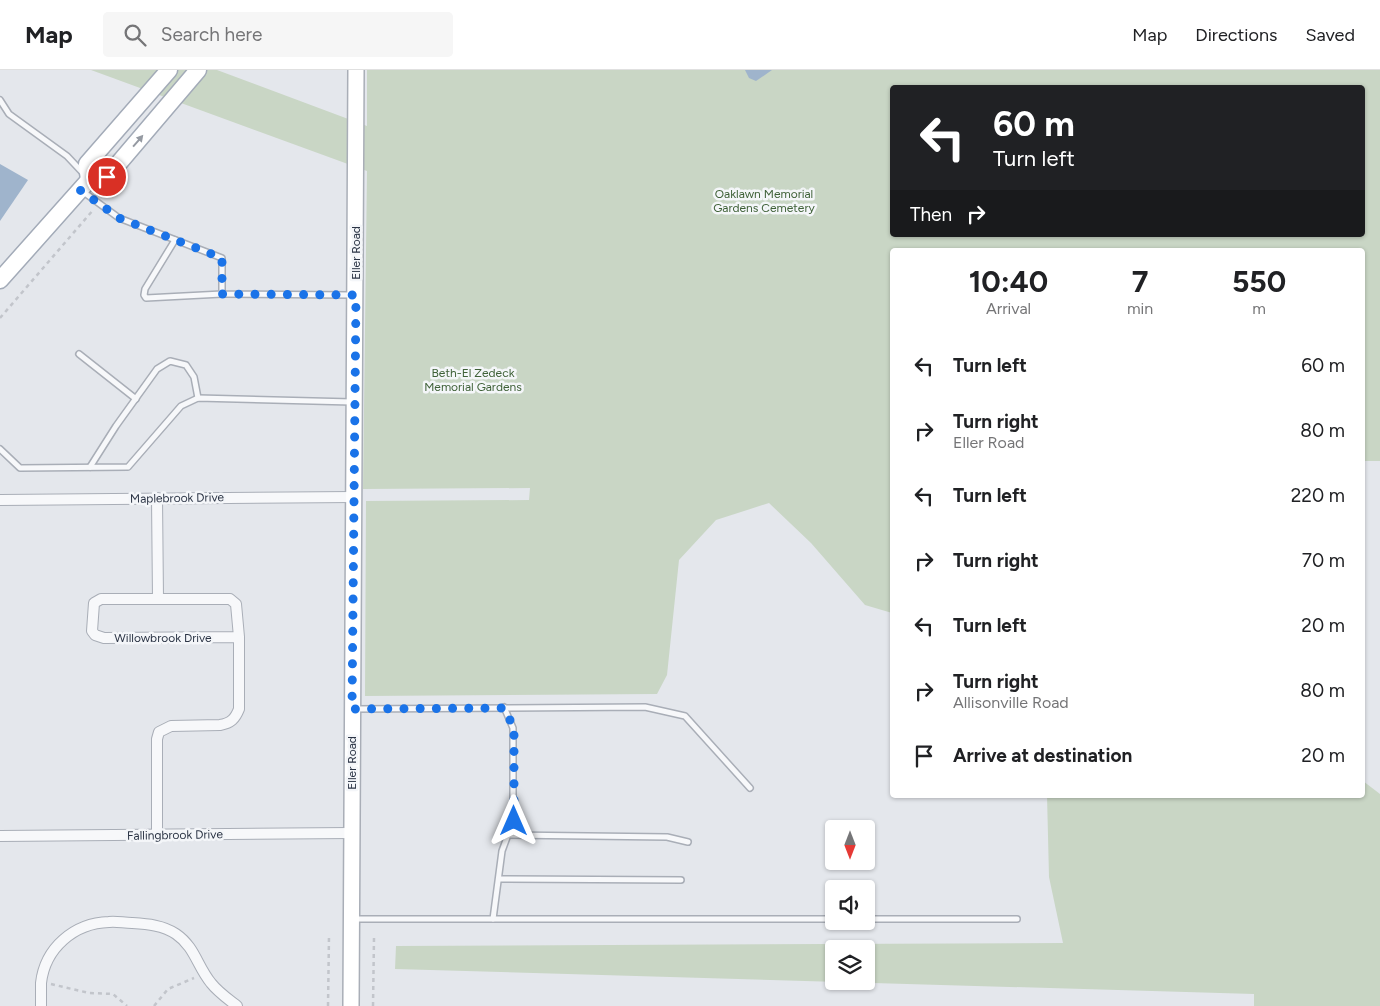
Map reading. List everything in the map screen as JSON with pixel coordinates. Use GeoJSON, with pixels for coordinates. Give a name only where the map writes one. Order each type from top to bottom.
{"type":"FeatureCollection","features":[{"type":"Feature","properties":{"kind":"main road"},"geometry":{"type":"LineString","coordinates":[[84,185],[87,164],[169,70]]}},
{"type":"Feature","properties":{"kind":"main road"},"geometry":{"type":"LineString","coordinates":[[1,277],[84,185],[107,177],[198,70]]}},
{"type":"Feature","properties":{"kind":"street","name":"Eller Road"},"geometry":{"type":"LineString","coordinates":[[351,1006],[356,402],[356,70]]}},
{"type":"Feature","properties":{"kind":"street","name":"Maplebrook Drive"},"geometry":{"type":"LineString","coordinates":[[0,500],[354,497]]}},
{"type":"Feature","properties":{"kind":"street"},"geometry":{"type":"LineString","coordinates":[[158,498],[158,598]]}},
{"type":"Feature","properties":{"kind":"street","name":"Willowbrook Drive"},"geometry":{"type":"LineString","coordinates":[[156,835],[157,739],[159,732],[171,726],[228,724],[235,718],[239,709],[239,637],[236,604],[230,599],[158,598],[101,599],[94,603],[92,631],[95,635],[104,638],[239,637]]}},
{"type":"Feature","properties":{"kind":"street","name":"Fallingbrook Drive"},"geometry":{"type":"LineString","coordinates":[[0,836],[351,833]]}},
{"type":"Feature","properties":{"kind":"street"},"geometry":{"type":"LineString","coordinates":[[41,1006],[42,980],[50,954],[68,936],[86,926],[109,922],[160,926],[173,932],[185,940],[194,952],[212,984],[237,1006]]}},
{"type":"Feature","properties":{"kind":"lane"},"geometry":{"type":"LineString","coordinates":[[0,100],[9,114],[68,156],[84,185],[98,204],[119,218],[222,258],[222,294]]}},
{"type":"Feature","properties":{"kind":"lane"},"geometry":{"type":"LineString","coordinates":[[175,240],[145,289],[144,294],[146,298],[222,294],[356,295]]}},
{"type":"Feature","properties":{"kind":"lane"},"geometry":{"type":"LineString","coordinates":[[79,354],[136,399]]}},
{"type":"Feature","properties":{"kind":"lane"},"geometry":{"type":"LineString","coordinates":[[90,467],[157,369],[170,361],[186,365],[194,377],[198,398]]}},
{"type":"Feature","properties":{"kind":"lane"},"geometry":{"type":"LineString","coordinates":[[0,449],[20,468],[128,467],[181,406],[198,398],[356,402]]}},
{"type":"Feature","properties":{"kind":"lane"},"geometry":{"type":"LineString","coordinates":[[352,709],[645,707],[685,716],[750,788]]}},
{"type":"Feature","properties":{"kind":"lane"},"geometry":{"type":"LineString","coordinates":[[493,919],[502,851],[514,821],[514,728],[504,708]]}},
{"type":"Feature","properties":{"kind":"lane"},"geometry":{"type":"LineString","coordinates":[[508,835],[667,837],[688,842]]}},
{"type":"Feature","properties":{"kind":"lane"},"geometry":{"type":"LineString","coordinates":[[499,879],[681,880]]}},
{"type":"Feature","properties":{"kind":"lane"},"geometry":{"type":"LineString","coordinates":[[352,919],[825,919]]}},
{"type":"Feature","properties":{"kind":"lane"},"geometry":{"type":"LineString","coordinates":[[875,919],[1017,919]]}},
{"type":"Feature","properties":{"kind":"path"},"geometry":{"type":"LineString","coordinates":[[0,318],[98,204]]}},
{"type":"Feature","properties":{"kind":"path"},"geometry":{"type":"LineString","coordinates":[[328,1006],[329,936]]}},
{"type":"Feature","properties":{"kind":"path"},"geometry":{"type":"LineString","coordinates":[[373,1006],[374,938]]}},
{"type":"Feature","properties":{"kind":"path"},"geometry":{"type":"LineString","coordinates":[[154,1006],[168,989],[205,974]]}},
{"type":"Feature","properties":{"kind":"path"},"geometry":{"type":"LineString","coordinates":[[42,980],[89,993],[113,994],[127,1006]]}},
{"type":"Feature","properties":{"kind":"green space"},"geometry":{"type":"Polygon","coordinates":[[[91,70],[217,70],[367,126],[367,70],[1380,70],[1380,461],[1365,461],[1365,248],[890,248],[890,612],[865,605],[811,543],[769,503],[716,520],[679,560],[667,675],[657,694],[365,696],[366,501],[529,500],[530,488],[363,489],[367,171],[91,70]]]}},
{"type":"Feature","properties":{"kind":"green space"},"geometry":{"type":"Polygon","coordinates":[[[1365,783],[1380,794],[1380,1006],[1254,1006],[1254,994],[875,983],[875,944],[1063,943],[1049,877],[1047,798],[1365,798],[1365,783]]]}},
{"type":"Feature","properties":{"kind":"green space"},"geometry":{"type":"Polygon","coordinates":[[[825,944],[825,982],[395,969],[396,946],[825,944]]]}},
{"type":"Feature","properties":{"kind":"water"},"geometry":{"type":"Polygon","coordinates":[[[745,70],[772,70],[756,81],[749,78],[745,70]]]}},
{"type":"Feature","properties":{"kind":"water"},"geometry":{"type":"Polygon","coordinates":[[[0,164],[28,180],[0,221],[0,164]]]}},
{"type":"Feature","properties":{"kind":"route"},"geometry":{"type":"LineString","coordinates":[[107,177],[89,180],[80,190],[119,218],[222,258],[222,294],[356,295],[352,709],[504,708],[514,728],[514,821]]}},
{"type":"Feature","properties":{"kind":"park label","name":"Oaklawn Memorial Gardens Cemetery"},"geometry":{"type":"Point","coordinates":[764,201]}},
{"type":"Feature","properties":{"kind":"park label","name":"Beth-El Zedeck Memorial Gardens"},"geometry":{"type":"Point","coordinates":[473,380]}}]}
